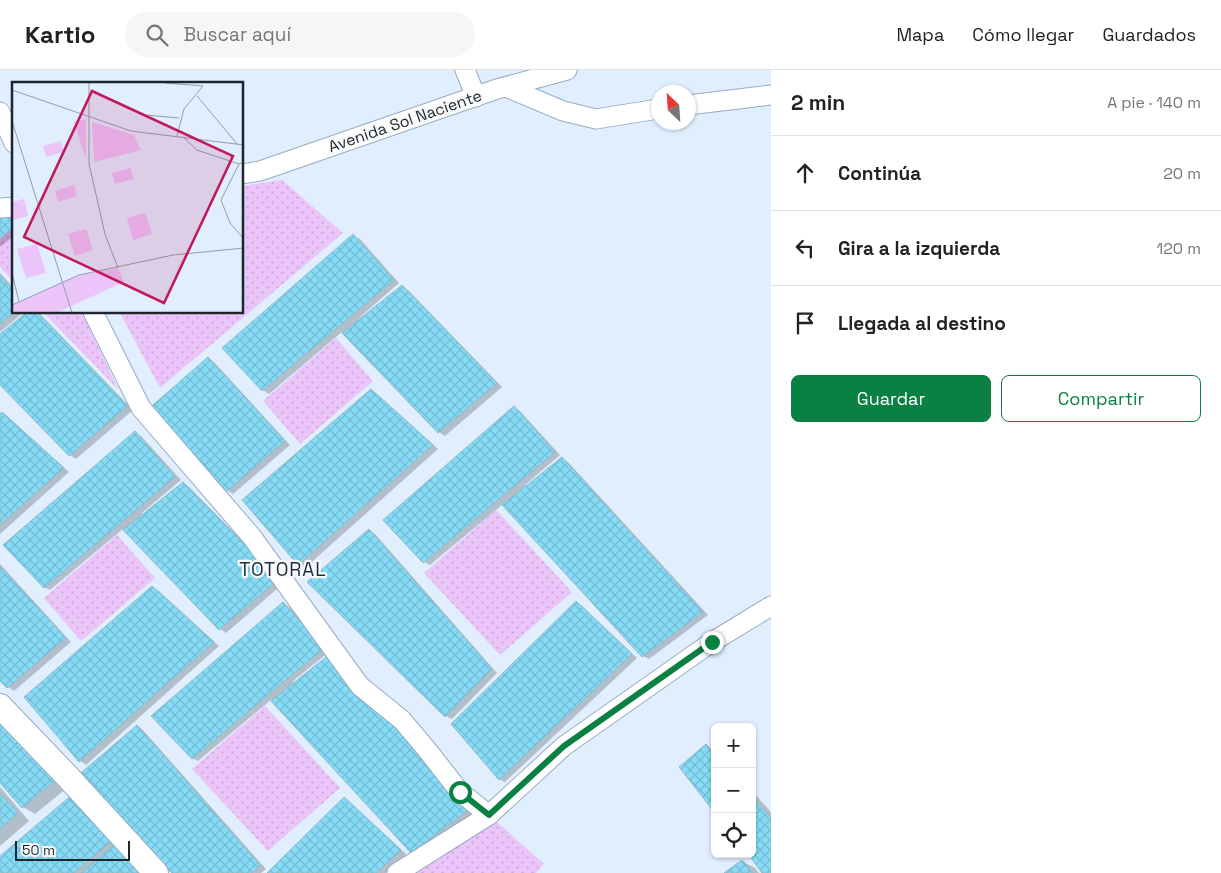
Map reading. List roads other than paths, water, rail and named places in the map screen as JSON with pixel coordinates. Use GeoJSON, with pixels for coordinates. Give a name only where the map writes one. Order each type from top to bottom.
{"type":"FeatureCollection","features":[{"type":"Feature","properties":{"kind":"main road"},"geometry":{"type":"LineString","coordinates":[[0,706],[156,873]]}},
{"type":"Feature","properties":{"kind":"street"},"geometry":{"type":"LineString","coordinates":[[465,70],[476,97]]}},
{"type":"Feature","properties":{"kind":"street","name":"Avenida Sol Naciente"},"geometry":{"type":"LineString","coordinates":[[244,174],[260,172],[506,87],[567,70]]}},
{"type":"Feature","properties":{"kind":"street"},"geometry":{"type":"LineString","coordinates":[[506,87],[563,111],[596,118],[651,110]]}},
{"type":"Feature","properties":{"kind":"street"},"geometry":{"type":"LineString","coordinates":[[696,104],[771,94]]}},
{"type":"Feature","properties":{"kind":"street"},"geometry":{"type":"LineString","coordinates":[[0,112],[12,139]]}},
{"type":"Feature","properties":{"kind":"street"},"geometry":{"type":"LineString","coordinates":[[94,314],[141,408],[252,537],[360,686],[402,720],[460,792],[489,815]]}},
{"type":"Feature","properties":{"kind":"street"},"geometry":{"type":"LineString","coordinates":[[397,873],[489,815],[564,746],[712,642],[771,606]]}},
{"type":"Feature","properties":{"kind":"district","name":"TOTORAL"},"geometry":{"type":"Point","coordinates":[283,569]}}]}
